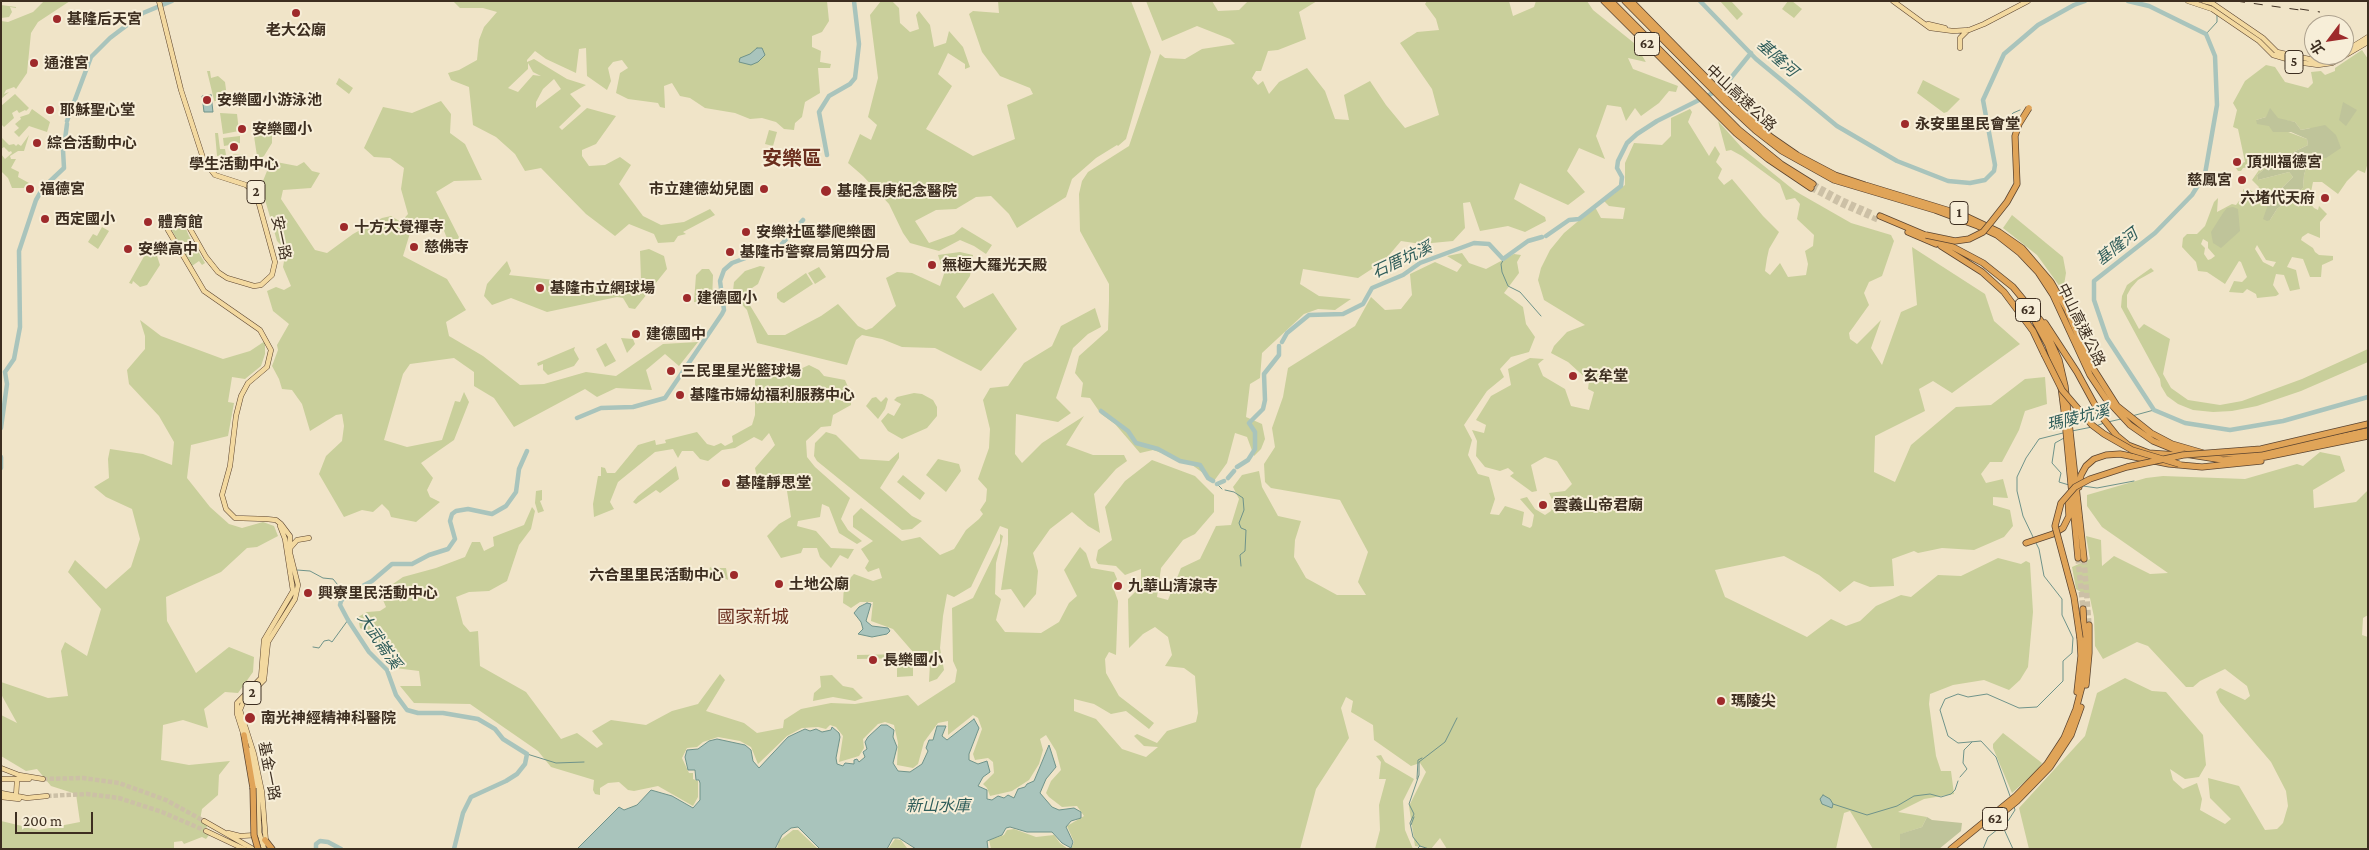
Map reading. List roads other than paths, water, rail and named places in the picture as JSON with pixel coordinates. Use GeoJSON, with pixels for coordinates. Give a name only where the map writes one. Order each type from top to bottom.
{"type":"FeatureCollection","features":[{"type":"Feature","properties":{"kind":"highway","name":"62"},"geometry":{"type":"LineString","coordinates":[[1604,1],[1726,120],[1812,186]]}},
{"type":"Feature","properties":{"kind":"highway","name":"62"},"geometry":{"type":"LineString","coordinates":[[1611,1],[1691,85]]}},
{"type":"Feature","properties":{"kind":"highway","name":"中山高速公路"},"geometry":{"type":"LineString","coordinates":[[1625,1],[1701,75]]}},
{"type":"Feature","properties":{"kind":"highway","name":"中山高速公路"},"geometry":{"type":"LineString","coordinates":[[1631,1],[1728,103],[1769,141],[1811,168],[1834,180],[1963,220],[1991,232],[2010,244],[2031,263],[2046,282],[2061,309],[2090,375],[2115,407],[2140,429],[2165,447],[2211,459],[2260,458],[2368,436]]}},
{"type":"Feature","properties":{"kind":"highway"},"geometry":{"type":"LineString","coordinates":[[1926,235],[1955,241],[1970,239],[1983,232],[1992,222],[2007,202],[2017,184],[2015,136],[2019,124],[2031,105]]}},
{"type":"Feature","properties":{"kind":"highway","name":"62"},"geometry":{"type":"LineString","coordinates":[[1879,218],[1945,247],[1995,272],[2023,298],[2041,321],[2059,360],[2066,407],[2081,558],[2083,549],[2080,536]]}},
{"type":"Feature","properties":{"kind":"highway","name":"62"},"geometry":{"type":"LineString","coordinates":[[1888,222],[1926,235],[1980,265],[2013,292],[2033,316],[2054,361],[2066,407]]}},
{"type":"Feature","properties":{"kind":"highway"},"geometry":{"type":"LineString","coordinates":[[1945,247],[1982,272],[2004,292],[2033,331],[2062,390],[2092,425],[2117,443],[2132,450],[2179,464]]}},
{"type":"Feature","properties":{"kind":"highway"},"geometry":{"type":"LineString","coordinates":[[1995,272],[2026,298],[2067,356],[2101,416],[2117,436],[2128,444],[2149,453],[2183,455]]}},
{"type":"Feature","properties":{"kind":"highway"},"geometry":{"type":"LineString","coordinates":[[2026,543],[2059,531],[2069,516],[2066,407]]}},
{"type":"Feature","properties":{"kind":"highway"},"geometry":{"type":"LineString","coordinates":[[2082,686],[2081,656],[2074,597],[2055,526],[2061,503],[2075,487],[2090,479],[2126,467],[2183,455],[2261,449],[2368,424]]}},
{"type":"Feature","properties":{"kind":"highway","name":"中山高速公路"},"geometry":{"type":"LineString","coordinates":[[2140,429],[2190,450],[2226,455],[2260,453],[2368,431]]}},
{"type":"Feature","properties":{"kind":"highway"},"geometry":{"type":"LineString","coordinates":[[2080,536],[2080,479],[2086,466],[2094,458],[2120,454],[2202,467],[2265,461],[2299,454],[2315,448]]}},
{"type":"Feature","properties":{"kind":"highway","name":"62"},"geometry":{"type":"LineString","coordinates":[[2062,746],[2073,718],[2082,686],[2085,650],[2083,609]]}},
{"type":"Feature","properties":{"kind":"highway","name":"62"},"geometry":{"type":"LineString","coordinates":[[1954,848],[2017,801],[2049,766],[2077,722],[2089,625]]}},
{"type":"Feature","properties":{"kind":"highway"},"geometry":{"type":"LineString","coordinates":[[246,734],[253,788],[254,835],[258,849]]}},
{"type":"Feature","properties":{"kind":"highway"},"geometry":{"type":"LineString","coordinates":[[265,840],[272,849]]}},
{"type":"Feature","properties":{"kind":"main road"},"geometry":{"type":"LineString","coordinates":[[1894,1],[1935,30],[1968,28],[2022,1]]}},
{"type":"Feature","properties":{"kind":"main road"},"geometry":{"type":"LineString","coordinates":[[1960,48],[1960,38],[1968,28],[2028,1]]}},
{"type":"Feature","properties":{"kind":"main road","name":"5"},"geometry":{"type":"LineString","coordinates":[[2188,1],[2229,17],[2263,38],[2276,52],[2304,58]]}},
{"type":"Feature","properties":{"kind":"main road","name":"5"},"geometry":{"type":"LineString","coordinates":[[2204,1],[2212,3],[2273,55],[2310,65],[2332,63],[2368,42]]}},
{"type":"Feature","properties":{"kind":"main road","name":"安一路"},"geometry":{"type":"LineString","coordinates":[[160,4],[181,90],[204,162],[215,175],[246,185],[256,193],[260,202],[275,269],[268,280],[258,285],[227,278],[218,272],[206,257],[185,220],[174,217],[168,223],[168,230],[204,291],[264,334],[271,350],[269,364],[248,383],[242,393],[236,416],[230,466],[222,495],[231,515],[239,519],[270,520]]}},
{"type":"Feature","properties":{"kind":"main road"},"geometry":{"type":"LineString","coordinates":[[2354,46],[2368,37]]}},
{"type":"Feature","properties":{"kind":"main road","name":"基金一路"},"geometry":{"type":"LineString","coordinates":[[268,849],[265,840],[261,799],[240,713],[241,704],[264,680],[267,674],[268,642],[297,592],[298,585],[290,553],[290,536],[280,523],[270,520]]}},
{"type":"Feature","properties":{"kind":"main road","name":"基金一路"},"geometry":{"type":"LineString","coordinates":[[246,734],[236,714],[238,703],[261,678],[264,640],[291,597],[294,585],[282,530],[278,524],[270,520]]}},
{"type":"Feature","properties":{"kind":"main road"},"geometry":{"type":"LineString","coordinates":[[290,553],[295,541],[309,538]]}},
{"type":"Feature","properties":{"kind":"main road"},"geometry":{"type":"LineString","coordinates":[[1,768],[19,775],[43,779],[1,779]]}},
{"type":"Feature","properties":{"kind":"main road"},"geometry":{"type":"LineString","coordinates":[[16,797],[17,780]]}},
{"type":"Feature","properties":{"kind":"main road"},"geometry":{"type":"LineString","coordinates":[[1,793],[27,798]]}},
{"type":"Feature","properties":{"kind":"main road"},"geometry":{"type":"LineString","coordinates":[[1,797],[17,800],[48,796]]}},
{"type":"Feature","properties":{"kind":"main road","name":"基金一路"},"geometry":{"type":"LineString","coordinates":[[261,799],[260,835],[264,849]]}},
{"type":"Feature","properties":{"kind":"main road"},"geometry":{"type":"LineString","coordinates":[[204,821],[252,848]]}},
{"type":"Feature","properties":{"kind":"main road"},"geometry":{"type":"LineString","coordinates":[[217,829],[240,836],[260,835],[265,840]]}},
{"type":"Feature","properties":{"kind":"main road"},"geometry":{"type":"LineString","coordinates":[[206,831],[244,849]]}},
{"type":"Feature","properties":{"kind":"water"},"geometry":{"type":"Polygon","coordinates":[[[757,48],[762,48],[765,55],[758,62],[751,65],[739,62],[740,58],[750,54],[757,48]]]}},
{"type":"Feature","properties":{"kind":"water","name":"安樂國小游泳池"},"geometry":{"type":"Polygon","coordinates":[[[211,95],[213,112],[204,112],[202,96],[211,95]]]}},
{"type":"Feature","properties":{"kind":"water"},"geometry":{"type":"Polygon","coordinates":[[[867,603],[871,604],[866,621],[872,626],[888,628],[890,631],[887,634],[872,637],[858,634],[863,629],[861,622],[854,613],[859,607],[867,603]]]}},
{"type":"Feature","properties":{"kind":"water","name":"新山水庫"},"geometry":{"type":"Polygon","coordinates":[[[974,719],[979,728],[969,754],[969,760],[978,764],[987,761],[990,772],[983,777],[978,786],[987,790],[987,799],[992,800],[998,796],[1004,798],[1008,795],[1014,798],[1018,789],[1034,781],[1049,745],[1056,767],[1046,779],[1040,793],[1052,807],[1059,810],[1074,808],[1081,812],[1081,818],[1071,821],[1066,827],[1073,842],[1071,848],[1062,843],[1052,832],[1027,832],[1010,827],[1006,828],[1002,835],[987,841],[988,849],[916,849],[899,838],[893,838],[887,849],[820,849],[798,827],[791,828],[782,835],[775,849],[577,849],[619,807],[624,810],[637,805],[651,790],[672,796],[693,808],[700,800],[700,783],[699,780],[696,780],[695,770],[688,770],[685,757],[687,750],[698,749],[709,741],[717,739],[745,745],[751,750],[753,761],[759,768],[788,737],[805,729],[810,731],[816,729],[822,732],[831,730],[832,727],[839,733],[840,737],[836,758],[837,764],[843,766],[845,763],[854,764],[854,760],[857,759],[859,762],[865,757],[863,752],[867,749],[865,742],[868,737],[881,725],[887,725],[894,730],[893,737],[897,747],[893,763],[898,771],[910,772],[922,764],[928,751],[926,748],[929,740],[933,740],[937,726],[946,726],[942,736],[947,740],[974,719]]]}},
{"type":"Feature","properties":{"kind":"water"},"geometry":{"type":"Polygon","coordinates":[[[1823,795],[1830,799],[1833,804],[1832,808],[1822,804],[1820,799],[1823,795]]]}},
{"type":"Feature","properties":{"kind":"waterway"},"geometry":{"type":"LineString","coordinates":[[67,121],[91,57],[110,38],[143,13],[172,1]]}},
{"type":"Feature","properties":{"kind":"waterway","name":"大武崙溪"},"geometry":{"type":"LineString","coordinates":[[827,155],[819,112],[829,96],[850,84],[855,78],[859,44],[854,1]]}},
{"type":"Feature","properties":{"kind":"waterway","name":"基隆河"},"geometry":{"type":"LineString","coordinates":[[1700,1],[1756,59],[1837,126],[1897,161],[1948,181],[1970,183],[1985,180],[1994,171],[1995,165],[1983,100],[2004,54],[2038,25],[2085,1]]}},
{"type":"Feature","properties":{"kind":"waterway","name":"基隆河"},"geometry":{"type":"LineString","coordinates":[[2128,1],[2149,6],[2206,34],[2215,56],[2217,105],[2205,174],[2192,195],[2155,233],[2094,281],[2094,300],[2107,338],[2154,410],[2185,423],[2230,430],[2283,421],[2368,397]]}},
{"type":"Feature","properties":{"kind":"waterway"},"geometry":{"type":"LineString","coordinates":[[2206,34],[2217,22],[2217,14]]}},
{"type":"Feature","properties":{"kind":"waterway","name":"石厝坑溪"},"geometry":{"type":"LineString","coordinates":[[1546,236],[1569,220],[1579,219],[1621,186],[1622,177],[1617,168],[1618,161],[1627,143],[1637,134],[1657,121],[1711,94],[1730,79],[1751,53]]}},
{"type":"Feature","properties":{"kind":"waterway"},"geometry":{"type":"LineString","coordinates":[[1985,119],[2004,123],[2013,113],[2020,110]]}},
{"type":"Feature","properties":{"kind":"waterway"},"geometry":{"type":"LineString","coordinates":[[64,147],[67,124]]}},
{"type":"Feature","properties":{"kind":"waterway"},"geometry":{"type":"LineString","coordinates":[[46,185],[64,168],[63,150]]}},
{"type":"Feature","properties":{"kind":"waterway"},"geometry":{"type":"LineString","coordinates":[[1,428],[7,384],[5,372],[14,359],[20,327],[19,251],[36,200],[43,188]]}},
{"type":"Feature","properties":{"kind":"waterway","name":"大武崙溪"},"geometry":{"type":"LineString","coordinates":[[577,418],[601,408],[633,407],[665,398],[724,310],[720,281],[724,270],[732,263],[781,245],[803,220]]}},
{"type":"Feature","properties":{"kind":"waterway","name":"石厝坑溪"},"geometry":{"type":"LineString","coordinates":[[1282,342],[1287,333],[1309,315],[1343,314],[1363,304],[1372,288],[1403,275],[1420,263],[1474,243],[1489,244],[1503,259],[1528,241],[1542,237]]}},
{"type":"Feature","properties":{"kind":"waterway"},"geometry":{"type":"LineString","coordinates":[[1504,259],[1501,264],[1502,272],[1508,286],[1520,292],[1541,316]]}},
{"type":"Feature","properties":{"kind":"waterway","name":"石厝坑溪"},"geometry":{"type":"LineString","coordinates":[[1237,467],[1248,460],[1255,449],[1255,432],[1249,423],[1263,409],[1265,400],[1264,374],[1279,355],[1279,346]]}},
{"type":"Feature","properties":{"kind":"waterway","name":"瑪陵坑溪"},"geometry":{"type":"LineString","coordinates":[[2132,416],[2154,410]]}},
{"type":"Feature","properties":{"kind":"waterway","name":"石厝坑溪"},"geometry":{"type":"LineString","coordinates":[[1101,411],[1128,431],[1136,443],[1158,449],[1180,461],[1200,465],[1208,478],[1213,481]]}},
{"type":"Feature","properties":{"kind":"waterway","name":"瑪陵坑溪"},"geometry":{"type":"LineString","coordinates":[[2108,422],[2121,419]]}},
{"type":"Feature","properties":{"kind":"waterway","name":"瑪陵坑溪"},"geometry":{"type":"LineString","coordinates":[[2096,426],[2104,423]]}},
{"type":"Feature","properties":{"kind":"waterway","name":"瑪陵坑溪"},"geometry":{"type":"LineString","coordinates":[[2072,431],[2092,427]]}},
{"type":"Feature","properties":{"kind":"waterway","name":"瑪陵坑溪"},"geometry":{"type":"LineString","coordinates":[[2034,539],[2023,516],[2017,491],[2017,477],[2026,458],[2039,439],[2063,433]]}},
{"type":"Feature","properties":{"kind":"waterway"},"geometry":{"type":"LineString","coordinates":[[2064,438],[2055,443],[2052,463],[2061,473],[2059,482],[2069,485]]}},
{"type":"Feature","properties":{"kind":"waterway","name":"大武崙溪"},"geometry":{"type":"LineString","coordinates":[[454,849],[463,813],[471,797],[517,774],[525,764],[527,754],[503,739],[495,729],[478,719],[443,713],[418,713],[407,710],[396,695],[387,670],[369,652],[340,605],[346,595],[372,581],[392,564],[412,564],[429,555],[448,549],[455,539],[450,521],[452,514],[456,511],[468,509],[492,514],[506,506],[516,492],[519,469],[527,451]]}},
{"type":"Feature","properties":{"kind":"waterway"},"geometry":{"type":"LineString","coordinates":[[1,457],[1,468]]}},
{"type":"Feature","properties":{"kind":"waterway","name":"石厝坑溪"},"geometry":{"type":"LineString","coordinates":[[1228,478],[1234,471]]}},
{"type":"Feature","properties":{"kind":"waterway","name":"石厝坑溪"},"geometry":{"type":"LineString","coordinates":[[1217,484],[1224,481]]}},
{"type":"Feature","properties":{"kind":"waterway"},"geometry":{"type":"LineString","coordinates":[[2083,486],[2097,488],[2134,481]]}},
{"type":"Feature","properties":{"kind":"waterway","name":"石厝坑溪"},"geometry":{"type":"LineString","coordinates":[[1218,485],[1222,489]]}},
{"type":"Feature","properties":{"kind":"waterway"},"geometry":{"type":"LineString","coordinates":[[1225,490],[1234,492],[1243,498],[1244,510],[1239,523],[1241,528],[1246,530],[1245,551],[1240,555],[1241,566]]}},
{"type":"Feature","properties":{"kind":"waterway","name":"瑪陵坑溪"},"geometry":{"type":"LineString","coordinates":[[2010,796],[1996,757],[1981,741],[1958,743],[1948,736],[1940,710],[1945,699],[1958,694],[1968,697],[1987,694],[2019,708],[2037,707],[2063,681],[2063,661],[2072,653],[2073,638],[2062,615],[2062,599],[2044,576],[2039,549],[2036,543]]}},
{"type":"Feature","properties":{"kind":"waterway"},"geometry":{"type":"LineString","coordinates":[[297,570],[310,571],[323,578],[333,579],[346,595]]}},
{"type":"Feature","properties":{"kind":"waterway"},"geometry":{"type":"LineString","coordinates":[[313,647],[319,648],[324,641],[329,640],[332,642],[348,620]]}},
{"type":"Feature","properties":{"kind":"waterway"},"geometry":{"type":"LineString","coordinates":[[1420,846],[1413,837],[1410,823],[1414,814],[1409,804],[1419,775],[1419,762],[1445,742],[1457,718]]}},
{"type":"Feature","properties":{"kind":"waterway"},"geometry":{"type":"LineString","coordinates":[[1960,777],[1967,769],[1963,763],[1964,750],[1972,742]]}},
{"type":"Feature","properties":{"kind":"waterway"},"geometry":{"type":"LineString","coordinates":[[527,754],[556,763],[584,762]]}},
{"type":"Feature","properties":{"kind":"waterway"},"geometry":{"type":"LineString","coordinates":[[1417,779],[1418,760],[1422,758]]}},
{"type":"Feature","properties":{"kind":"waterway"},"geometry":{"type":"LineString","coordinates":[[1833,804],[1867,815],[1897,806],[1914,796],[1930,794],[1941,797],[1951,794],[1955,790],[1958,781]]}},
{"type":"Feature","properties":{"kind":"waterway","name":"瑪陵坑溪"},"geometry":{"type":"LineString","coordinates":[[1983,849],[1988,837],[2008,821],[2015,810],[2014,807]]}},
{"type":"Feature","properties":{"kind":"waterway"},"geometry":{"type":"LineString","coordinates":[[1411,825],[1414,817]]}},
{"type":"Feature","properties":{"kind":"waterway"},"geometry":{"type":"LineString","coordinates":[[2003,827],[2013,849]]}},
{"type":"Feature","properties":{"kind":"waterway","name":"大武崙溪"},"geometry":{"type":"LineString","coordinates":[[316,849],[316,844],[320,841],[328,842],[341,849]]}},
{"type":"Feature","properties":{"kind":"waterway"},"geometry":{"type":"LineString","coordinates":[[1417,849],[1420,846],[1429,849]]}},
{"type":"Feature","properties":{"kind":"tunnel"},"geometry":{"type":"LineString","coordinates":[[1813,184],[1842,200],[1874,214]]}},
{"type":"Feature","properties":{"kind":"tunnel"},"geometry":{"type":"LineString","coordinates":[[1811,188],[1841,204],[1878,220]]}},
{"type":"Feature","properties":{"kind":"tunnel"},"geometry":{"type":"LineString","coordinates":[[2078,558],[2083,609]]}},
{"type":"Feature","properties":{"kind":"tunnel"},"geometry":{"type":"LineString","coordinates":[[2084,559],[2089,625]]}},
{"type":"Feature","properties":{"kind":"tunnel"},"geometry":{"type":"LineString","coordinates":[[43,779],[83,778],[119,783],[166,800],[204,821]]}},
{"type":"Feature","properties":{"kind":"tunnel"},"geometry":{"type":"LineString","coordinates":[[47,796],[87,794],[119,798],[162,812],[206,831]]}},
{"type":"Feature","properties":{"kind":"railway"},"geometry":{"type":"LineString","coordinates":[[2236,1],[2307,11]]}},
{"type":"Feature","properties":{"kind":"railway"},"geometry":{"type":"LineString","coordinates":[[2300,9],[2320,12]]}},
{"type":"Feature","properties":{"kind":"place","name":"老大公廟"},"geometry":{"type":"Point","coordinates":[296,13]}},
{"type":"Feature","properties":{"kind":"place","name":"基隆后天宮"},"geometry":{"type":"Point","coordinates":[57,19]}},
{"type":"Feature","properties":{"kind":"place","name":"通淮宮"},"geometry":{"type":"Point","coordinates":[34,63]}},
{"type":"Feature","properties":{"kind":"place","name":"安樂國小游泳池"},"geometry":{"type":"Point","coordinates":[207,100]}},
{"type":"Feature","properties":{"kind":"place","name":"耶穌聖心堂"},"geometry":{"type":"Point","coordinates":[50,110]}},
{"type":"Feature","properties":{"kind":"place","name":"永安里里民會堂"},"geometry":{"type":"Point","coordinates":[1905,124]}},
{"type":"Feature","properties":{"kind":"place","name":"安樂國小"},"geometry":{"type":"Point","coordinates":[242,129]}},
{"type":"Feature","properties":{"kind":"place","name":"綜合活動中心"},"geometry":{"type":"Point","coordinates":[37,143]}},
{"type":"Feature","properties":{"kind":"place","name":"學生活動中心"},"geometry":{"type":"Point","coordinates":[234,147]}},
{"type":"Feature","properties":{"kind":"place","name":"頂圳福德宮"},"geometry":{"type":"Point","coordinates":[2237,162]}},
{"type":"Feature","properties":{"kind":"place","name":"慈鳳宮"},"geometry":{"type":"Point","coordinates":[2242,180]}},
{"type":"Feature","properties":{"kind":"place","name":"福德宮"},"geometry":{"type":"Point","coordinates":[30,189]}},
{"type":"Feature","properties":{"kind":"place","name":"市立建德幼兒園"},"geometry":{"type":"Point","coordinates":[764,189]}},
{"type":"Feature","properties":{"kind":"place","name":"基隆長庚紀念醫院"},"geometry":{"type":"Point","coordinates":[826,191]}},
{"type":"Feature","properties":{"kind":"place","name":"六堵代天府"},"geometry":{"type":"Point","coordinates":[2325,198]}},
{"type":"Feature","properties":{"kind":"place","name":"西定國小"},"geometry":{"type":"Point","coordinates":[45,219]}},
{"type":"Feature","properties":{"kind":"place","name":"體育館"},"geometry":{"type":"Point","coordinates":[148,222]}},
{"type":"Feature","properties":{"kind":"place","name":"十方大覺禪寺"},"geometry":{"type":"Point","coordinates":[344,227]}},
{"type":"Feature","properties":{"kind":"place","name":"安樂社區攀爬樂園"},"geometry":{"type":"Point","coordinates":[746,232]}},
{"type":"Feature","properties":{"kind":"place","name":"慈佛寺"},"geometry":{"type":"Point","coordinates":[414,247]}},
{"type":"Feature","properties":{"kind":"place","name":"安樂高中"},"geometry":{"type":"Point","coordinates":[128,249]}},
{"type":"Feature","properties":{"kind":"place","name":"基隆市警察局第四分局"},"geometry":{"type":"Point","coordinates":[730,252]}},
{"type":"Feature","properties":{"kind":"place","name":"無極大羅光天殿"},"geometry":{"type":"Point","coordinates":[932,265]}},
{"type":"Feature","properties":{"kind":"place","name":"基隆市立網球場"},"geometry":{"type":"Point","coordinates":[540,288]}},
{"type":"Feature","properties":{"kind":"place","name":"建德國小"},"geometry":{"type":"Point","coordinates":[687,298]}},
{"type":"Feature","properties":{"kind":"place","name":"建德國中"},"geometry":{"type":"Point","coordinates":[636,334]}},
{"type":"Feature","properties":{"kind":"place","name":"三民里星光籃球場"},"geometry":{"type":"Point","coordinates":[671,371]}},
{"type":"Feature","properties":{"kind":"place","name":"玄牟堂"},"geometry":{"type":"Point","coordinates":[1573,376]}},
{"type":"Feature","properties":{"kind":"place","name":"基隆市婦幼福利服務中心"},"geometry":{"type":"Point","coordinates":[680,395]}},
{"type":"Feature","properties":{"kind":"place","name":"基隆靜思堂"},"geometry":{"type":"Point","coordinates":[726,483]}},
{"type":"Feature","properties":{"kind":"place","name":"雲義山帝君廟"},"geometry":{"type":"Point","coordinates":[1543,505]}},
{"type":"Feature","properties":{"kind":"place","name":"六合里里民活動中心"},"geometry":{"type":"Point","coordinates":[734,575]}},
{"type":"Feature","properties":{"kind":"place","name":"土地公廟"},"geometry":{"type":"Point","coordinates":[779,584]}},
{"type":"Feature","properties":{"kind":"place","name":"九華山清湶寺"},"geometry":{"type":"Point","coordinates":[1118,586]}},
{"type":"Feature","properties":{"kind":"place","name":"興寮里民活動中心"},"geometry":{"type":"Point","coordinates":[308,593]}},
{"type":"Feature","properties":{"kind":"place","name":"長樂國小"},"geometry":{"type":"Point","coordinates":[873,660]}},
{"type":"Feature","properties":{"kind":"place","name":"瑪陵尖"},"geometry":{"type":"Point","coordinates":[1721,701]}},
{"type":"Feature","properties":{"kind":"place","name":"南光神經精神科醫院"},"geometry":{"type":"Point","coordinates":[250,718]}},
{"type":"Feature","properties":{"kind":"district","name":"安樂區"},"geometry":{"type":"Point","coordinates":[792,159]}},
{"type":"Feature","properties":{"kind":"district","name":"國家新城"},"geometry":{"type":"Point","coordinates":[753,617]}}]}
